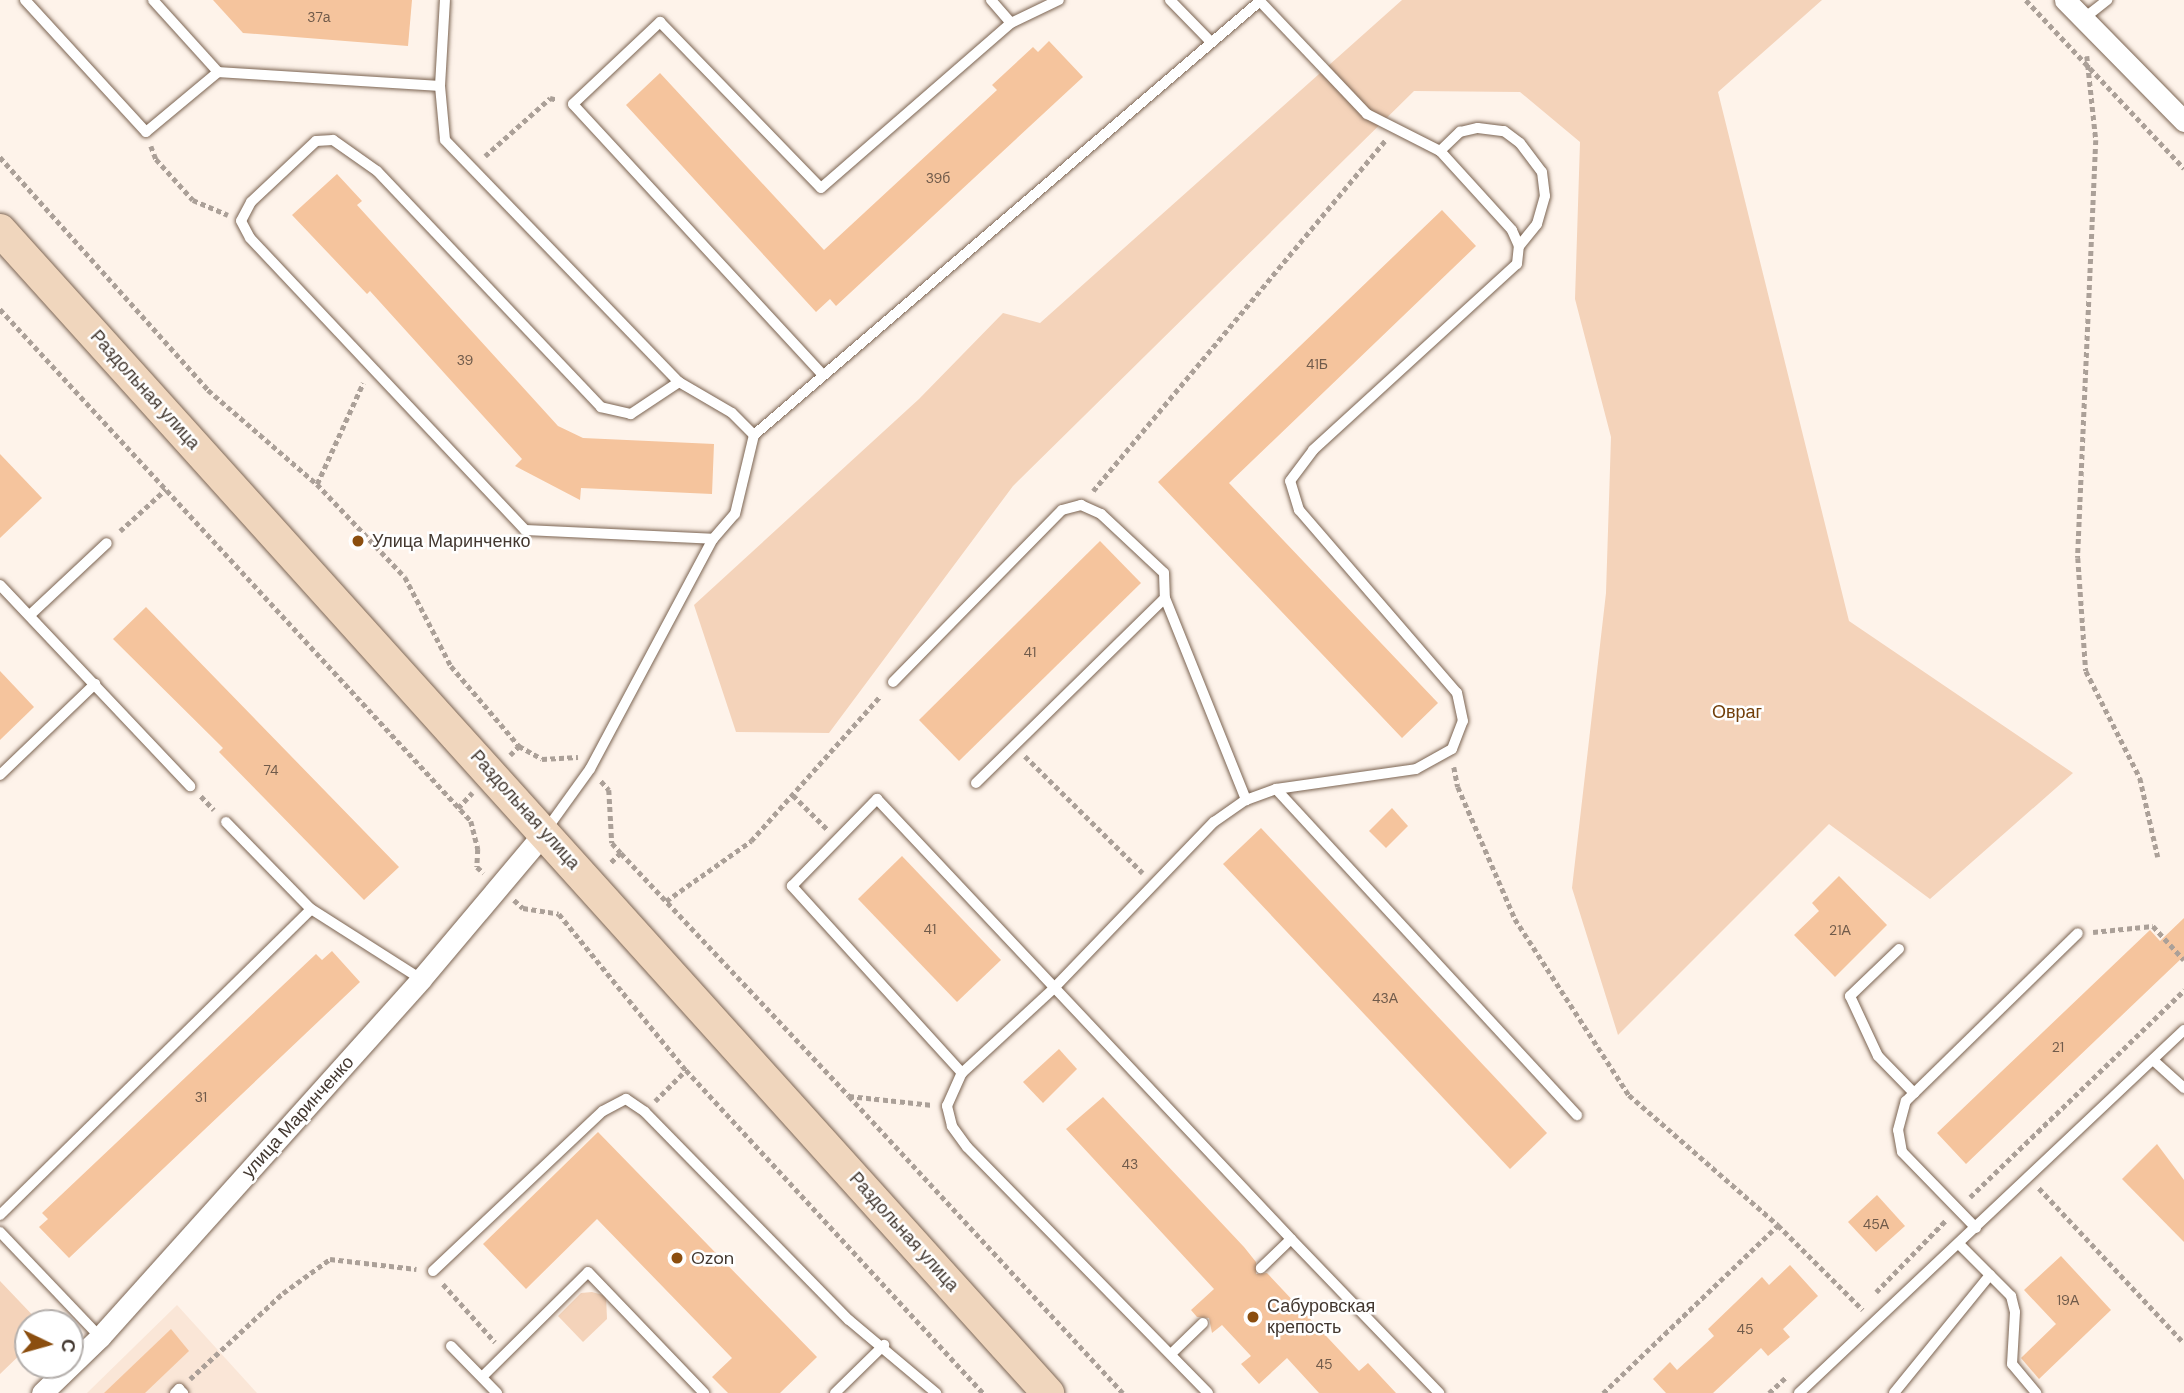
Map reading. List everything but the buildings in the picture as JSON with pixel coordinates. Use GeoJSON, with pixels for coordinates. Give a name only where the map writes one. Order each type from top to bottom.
{"type":"FeatureCollection","features":[{"type":"Feature","properties":{"kind":"main road","name":"Раздольная улица"},"geometry":{"type":"LineString","coordinates":[[0,230],[1048,1393]]}},
{"type":"Feature","properties":{"kind":"street"},"geometry":{"type":"LineString","coordinates":[[2065,0],[2184,121]]}},
{"type":"Feature","properties":{"kind":"street","name":"улица Маринченко"},"geometry":{"type":"LineString","coordinates":[[43,1393],[100,1338],[421,979],[545,832]]}},
{"type":"Feature","properties":{"kind":"lane"},"geometry":{"type":"LineString","coordinates":[[25,0],[146,132],[218,72],[440,86]]}},
{"type":"Feature","properties":{"kind":"lane"},"geometry":{"type":"LineString","coordinates":[[153,0],[218,72]]}},
{"type":"Feature","properties":{"kind":"lane"},"geometry":{"type":"LineString","coordinates":[[445,0],[440,86],[445,140],[679,382],[732,413],[754,435]]}},
{"type":"Feature","properties":{"kind":"lane"},"geometry":{"type":"LineString","coordinates":[[990,0],[1012,23]]}},
{"type":"Feature","properties":{"kind":"lane"},"geometry":{"type":"LineString","coordinates":[[822,373],[573,104],[660,22],[821,188],[1012,23],[1059,0]]}},
{"type":"Feature","properties":{"kind":"lane"},"geometry":{"type":"LineString","coordinates":[[1170,0],[1211,42]]}},
{"type":"Feature","properties":{"kind":"lane"},"geometry":{"type":"LineString","coordinates":[[2084,19],[2106,0]]}},
{"type":"Feature","properties":{"kind":"lane"},"geometry":{"type":"LineString","coordinates":[[545,832],[590,769],[713,539],[735,514],[754,435],[822,373],[1260,1],[1367,114],[1440,151],[1512,230],[1518,246],[1517,264],[1313,450],[1290,481],[1299,510],[1457,693],[1463,721],[1451,749],[1416,769],[1276,789],[1245,800],[1214,822],[1054,988],[962,1073],[947,1106],[952,1126],[967,1147],[1172,1353],[1208,1393]]}},
{"type":"Feature","properties":{"kind":"lane"},"geometry":{"type":"LineString","coordinates":[[1440,151],[1460,132],[1478,128],[1504,131],[1520,143],[1542,172],[1545,196],[1537,224],[1518,246]]}},
{"type":"Feature","properties":{"kind":"lane"},"geometry":{"type":"LineString","coordinates":[[679,382],[631,414],[601,407],[377,171],[332,141],[316,141],[251,202],[241,221],[250,238],[525,530],[713,539]]}},
{"type":"Feature","properties":{"kind":"lane"},"geometry":{"type":"LineString","coordinates":[[893,682],[1062,510],[1082,506],[1101,514],[1164,573],[1165,598],[1245,800]]}},
{"type":"Feature","properties":{"kind":"lane"},"geometry":{"type":"LineString","coordinates":[[30,615],[107,543]]}},
{"type":"Feature","properties":{"kind":"lane"},"geometry":{"type":"LineString","coordinates":[[0,585],[190,786]]}},
{"type":"Feature","properties":{"kind":"lane"},"geometry":{"type":"LineString","coordinates":[[976,783],[1165,598]]}},
{"type":"Feature","properties":{"kind":"lane"},"geometry":{"type":"LineString","coordinates":[[0,775],[95,684]]}},
{"type":"Feature","properties":{"kind":"lane"},"geometry":{"type":"LineString","coordinates":[[1276,789],[1577,1115]]}},
{"type":"Feature","properties":{"kind":"lane"},"geometry":{"type":"LineString","coordinates":[[962,1073],[792,886],[877,799],[1439,1393]]}},
{"type":"Feature","properties":{"kind":"lane"},"geometry":{"type":"LineString","coordinates":[[226,822],[311,909],[421,979]]}},
{"type":"Feature","properties":{"kind":"lane"},"geometry":{"type":"LineString","coordinates":[[0,1214],[311,909]]}},
{"type":"Feature","properties":{"kind":"lane"},"geometry":{"type":"LineString","coordinates":[[1976,1228],[1902,1152],[1898,1130],[1906,1101],[2078,933]]}},
{"type":"Feature","properties":{"kind":"lane"},"geometry":{"type":"LineString","coordinates":[[1899,949],[1850,996],[1878,1056],[1914,1093]]}},
{"type":"Feature","properties":{"kind":"lane"},"geometry":{"type":"LineString","coordinates":[[1798,1393],[2184,1030]]}},
{"type":"Feature","properties":{"kind":"lane"},"geometry":{"type":"LineString","coordinates":[[2153,1060],[2184,1088]]}},
{"type":"Feature","properties":{"kind":"lane"},"geometry":{"type":"LineString","coordinates":[[433,1271],[603,1111],[626,1099],[645,1112],[849,1320],[884,1345],[936,1393]]}},
{"type":"Feature","properties":{"kind":"lane"},"geometry":{"type":"LineString","coordinates":[[0,1231],[100,1338]]}},
{"type":"Feature","properties":{"kind":"lane"},"geometry":{"type":"LineString","coordinates":[[1261,1268],[1291,1239]]}},
{"type":"Feature","properties":{"kind":"lane"},"geometry":{"type":"LineString","coordinates":[[1959,1244],[2011,1296],[2015,1312],[2012,1364],[2036,1393]]}},
{"type":"Feature","properties":{"kind":"lane"},"geometry":{"type":"LineString","coordinates":[[482,1377],[588,1272],[704,1393]]}},
{"type":"Feature","properties":{"kind":"lane"},"geometry":{"type":"LineString","coordinates":[[1894,1393],[1990,1275]]}},
{"type":"Feature","properties":{"kind":"lane"},"geometry":{"type":"LineString","coordinates":[[1172,1353],[1203,1323]]}},
{"type":"Feature","properties":{"kind":"lane"},"geometry":{"type":"LineString","coordinates":[[835,1393],[884,1345]]}},
{"type":"Feature","properties":{"kind":"lane"},"geometry":{"type":"LineString","coordinates":[[451,1346],[497,1393]]}},
{"type":"Feature","properties":{"kind":"path"},"geometry":{"type":"LineString","coordinates":[[2026,0],[2184,168]]}},
{"type":"Feature","properties":{"kind":"path"},"geometry":{"type":"LineString","coordinates":[[2084,19],[2096,186],[2078,558],[2086,671],[2140,778],[2158,857]]}},
{"type":"Feature","properties":{"kind":"path"},"geometry":{"type":"LineString","coordinates":[[472,168],[550,97],[573,104]]}},
{"type":"Feature","properties":{"kind":"path"},"geometry":{"type":"LineString","coordinates":[[1082,506],[1395,128]]}},
{"type":"Feature","properties":{"kind":"path"},"geometry":{"type":"LineString","coordinates":[[146,132],[156,159],[193,200],[241,221]]}},
{"type":"Feature","properties":{"kind":"path"},"geometry":{"type":"LineString","coordinates":[[0,157],[208,390],[317,484],[405,578],[451,666],[519,746],[542,759],[578,756],[609,790]]}},
{"type":"Feature","properties":{"kind":"path"},"geometry":{"type":"LineString","coordinates":[[0,309],[458,808],[519,746]]}},
{"type":"Feature","properties":{"kind":"path"},"geometry":{"type":"LineString","coordinates":[[317,484],[371,367]]}},
{"type":"Feature","properties":{"kind":"path"},"geometry":{"type":"LineString","coordinates":[[107,543],[166,489]]}},
{"type":"Feature","properties":{"kind":"path"},"geometry":{"type":"LineString","coordinates":[[666,901],[751,841],[893,682]]}},
{"type":"Feature","properties":{"kind":"path"},"geometry":{"type":"LineString","coordinates":[[1015,745],[1154,884]]}},
{"type":"Feature","properties":{"kind":"path"},"geometry":{"type":"LineString","coordinates":[[1451,749],[1458,787],[1515,919],[1629,1095],[1778,1225],[1875,1322]]}},
{"type":"Feature","properties":{"kind":"path"},"geometry":{"type":"LineString","coordinates":[[190,786],[226,822]]}},
{"type":"Feature","properties":{"kind":"path"},"geometry":{"type":"LineString","coordinates":[[793,795],[838,839]]}},
{"type":"Feature","properties":{"kind":"path"},"geometry":{"type":"LineString","coordinates":[[621,853],[1123,1393]]}},
{"type":"Feature","properties":{"kind":"path"},"geometry":{"type":"LineString","coordinates":[[559,914],[686,1070],[983,1393]]}},
{"type":"Feature","properties":{"kind":"path"},"geometry":{"type":"LineString","coordinates":[[2078,933],[2153,926],[2184,960]]}},
{"type":"Feature","properties":{"kind":"path"},"geometry":{"type":"LineString","coordinates":[[1850,1317],[1957,1209],[2184,990]]}},
{"type":"Feature","properties":{"kind":"path"},"geometry":{"type":"LineString","coordinates":[[645,1112],[686,1070]]}},
{"type":"Feature","properties":{"kind":"path"},"geometry":{"type":"LineString","coordinates":[[849,1096],[947,1106]]}},
{"type":"Feature","properties":{"kind":"path"},"geometry":{"type":"LineString","coordinates":[[2028,1178],[2184,1343]]}},
{"type":"Feature","properties":{"kind":"path"},"geometry":{"type":"LineString","coordinates":[[1603,1393],[1778,1225]]}},
{"type":"Feature","properties":{"kind":"path"},"geometry":{"type":"LineString","coordinates":[[179,1392],[283,1293],[330,1259],[433,1271],[488,1335]]}},
{"type":"Feature","properties":{"kind":"path"},"geometry":{"type":"LineString","coordinates":[[1769,1393],[1789,1374]]}},
{"type":"Feature","properties":{"kind":"shaded area"},"geometry":{"type":"Polygon","coordinates":[[[177,1305],[257,1393],[87,1393],[177,1305]]]}},
{"type":"Feature","properties":{"kind":"green space","name":"Овраг"},"geometry":{"type":"Polygon","coordinates":[[[1402,0],[1822,0],[1718,92],[1849,621],[2073,773],[1930,899],[1829,824],[1618,1035],[1572,888],[1606,593],[1611,437],[1575,299],[1580,142],[1520,92],[1414,91],[1013,486],[829,733],[736,732],[694,605],[919,399],[1003,313],[1040,323],[1402,0]]]}},
{"type":"Feature","properties":{"kind":"green space"},"geometry":{"type":"Polygon","coordinates":[[[0,1281],[27,1309],[14,1309],[14,1360],[0,1374],[0,1281]]]}},
{"type":"Feature","properties":{"kind":"green space"},"geometry":{"type":"Polygon","coordinates":[[[592,1292],[606,1296],[607,1319],[583,1342],[558,1316],[581,1293],[592,1292]]]}},
{"type":"Feature","properties":{"kind":"place","name":"Улица Маринченко"},"geometry":{"type":"Point","coordinates":[358,541]}},
{"type":"Feature","properties":{"kind":"place","name":"Ozon"},"geometry":{"type":"Point","coordinates":[677,1258]}},
{"type":"Feature","properties":{"kind":"place","name":"Сабуровская крепость"},"geometry":{"type":"Point","coordinates":[1253,1317]}}]}
